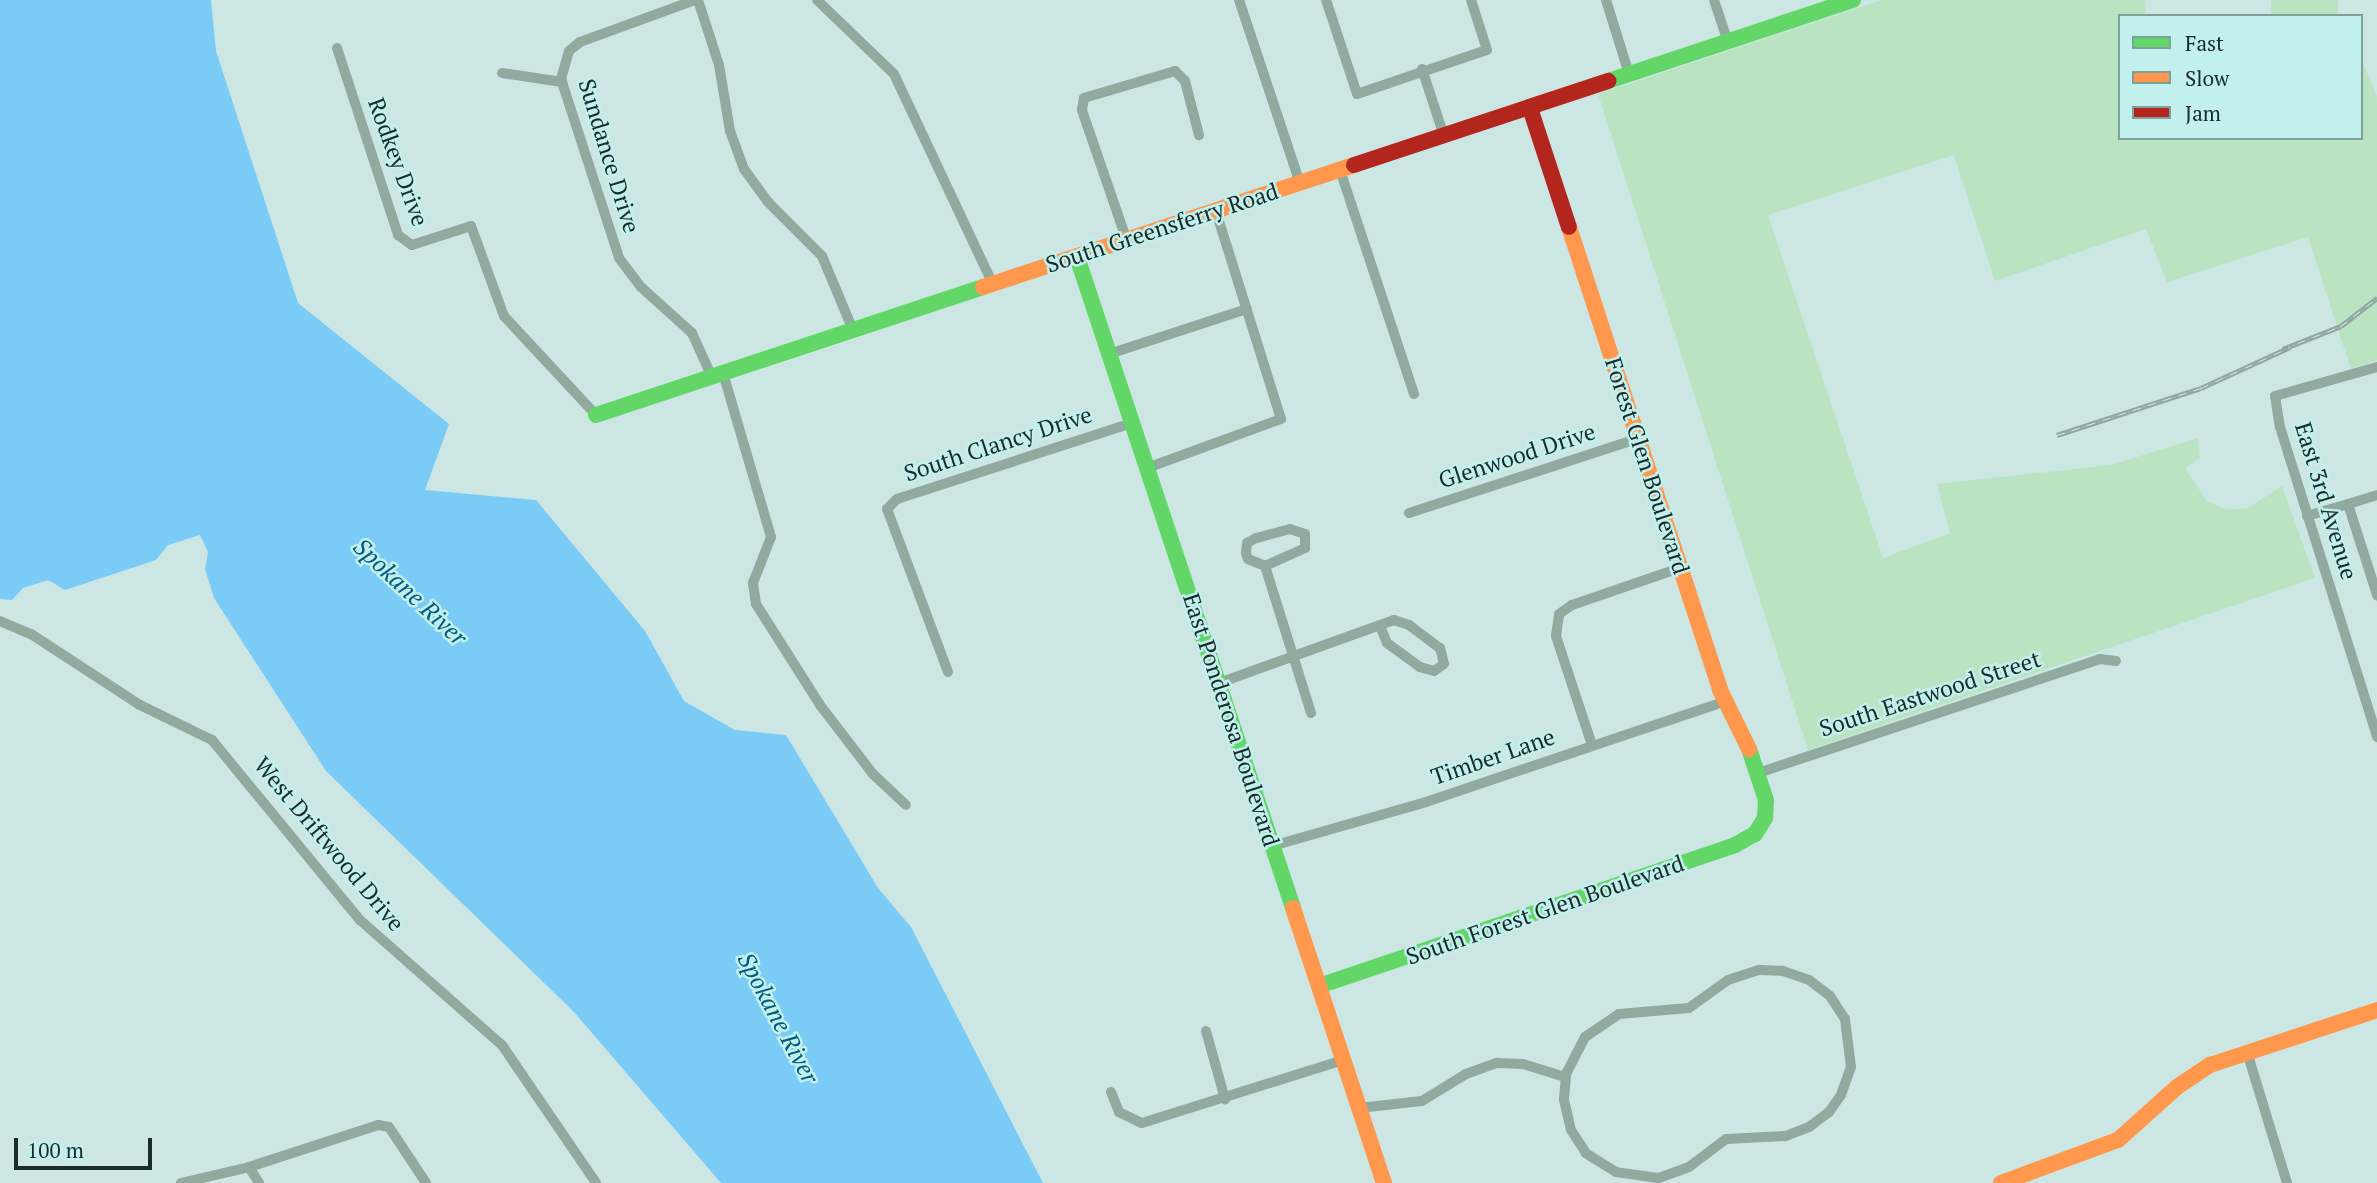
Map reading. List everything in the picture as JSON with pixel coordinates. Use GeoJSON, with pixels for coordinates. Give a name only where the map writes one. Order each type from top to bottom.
{"type":"FeatureCollection","features":[{"type":"Feature","properties":{"kind":"street","name":"Sundance Drive"},"geometry":{"type":"LineString","coordinates":[[696,0],[580,42],[566,60],[562,82],[619,258],[641,287],[692,333],[718,375],[771,537],[753,583],[756,604],[820,705],[873,774],[906,805]]}},
{"type":"Feature","properties":{"kind":"street"},"geometry":{"type":"LineString","coordinates":[[696,0],[719,65],[730,131],[744,169],[768,202],[822,256],[853,330]]}},
{"type":"Feature","properties":{"kind":"street"},"geometry":{"type":"LineString","coordinates":[[817,0],[894,74],[993,284]]}},
{"type":"Feature","properties":{"kind":"street"},"geometry":{"type":"LineString","coordinates":[[1239,0],[1300,183]]}},
{"type":"Feature","properties":{"kind":"street"},"geometry":{"type":"LineString","coordinates":[[1326,0],[1357,94],[1422,69],[1487,50],[1471,0]]}},
{"type":"Feature","properties":{"kind":"street"},"geometry":{"type":"LineString","coordinates":[[1606,0],[1629,74]]}},
{"type":"Feature","properties":{"kind":"street"},"geometry":{"type":"LineString","coordinates":[[1714,0],[1728,42]]}},
{"type":"Feature","properties":{"kind":"street","name":"South Greensferry Road"},"geometry":{"type":"LineString","coordinates":[[596,415],[1853,0]]}},
{"type":"Feature","properties":{"kind":"street","name":"Rodkey Drive"},"geometry":{"type":"LineString","coordinates":[[337,48],[398,235],[412,245],[471,226],[504,316],[596,415]]}},
{"type":"Feature","properties":{"kind":"street"},"geometry":{"type":"LineString","coordinates":[[1422,69],[1444,136]]}},
{"type":"Feature","properties":{"kind":"street"},"geometry":{"type":"LineString","coordinates":[[1127,240],[1082,110],[1084,98],[1175,71],[1185,81],[1199,135]]}},
{"type":"Feature","properties":{"kind":"street"},"geometry":{"type":"LineString","coordinates":[[502,73],[562,82]]}},
{"type":"Feature","properties":{"kind":"street","name":"Forest Glen Boulevard"},"geometry":{"type":"LineString","coordinates":[[1530,108],[1680,568],[1726,701],[1740,721],[1758,773],[1766,800],[1763,821]]}},
{"type":"Feature","properties":{"kind":"street"},"geometry":{"type":"LineString","coordinates":[[1340,170],[1414,394]]}},
{"type":"Feature","properties":{"kind":"street"},"geometry":{"type":"LineString","coordinates":[[1147,468],[1275,424],[1281,419],[1216,211]]}},
{"type":"Feature","properties":{"kind":"street","name":"East Ponderosa Boulevard"},"geometry":{"type":"LineString","coordinates":[[1077,257],[1384,1183]]}},
{"type":"Feature","properties":{"kind":"street"},"geometry":{"type":"LineString","coordinates":[[1109,354],[1247,309]]}},
{"type":"Feature","properties":{"kind":"street","name":"East 3rd Avenue"},"geometry":{"type":"LineString","coordinates":[[2377,367],[2275,396],[2280,426],[2377,737]]}},
{"type":"Feature","properties":{"kind":"street","name":"South Clancy Drive"},"geometry":{"type":"LineString","coordinates":[[948,672],[887,509],[897,499],[1132,423]]}},
{"type":"Feature","properties":{"kind":"street","name":"Glenwood Drive"},"geometry":{"type":"LineString","coordinates":[[1409,513],[1637,439]]}},
{"type":"Feature","properties":{"kind":"street"},"geometry":{"type":"LineString","coordinates":[[2307,516],[2377,495]]}},
{"type":"Feature","properties":{"kind":"street"},"geometry":{"type":"LineString","coordinates":[[2348,504],[2377,595]]}},
{"type":"Feature","properties":{"kind":"street"},"geometry":{"type":"LineString","coordinates":[[1290,529],[1305,534],[1305,548],[1265,566],[1248,559],[1247,543],[1290,529]]}},
{"type":"Feature","properties":{"kind":"street"},"geometry":{"type":"LineString","coordinates":[[1265,566],[1311,713]]}},
{"type":"Feature","properties":{"kind":"street"},"geometry":{"type":"LineString","coordinates":[[1592,745],[1556,636],[1559,614],[1572,605],[1680,568]]}},
{"type":"Feature","properties":{"kind":"street"},"geometry":{"type":"LineString","coordinates":[[1219,683],[1394,620],[1409,625],[1440,648],[1444,664],[1434,671],[1420,667],[1387,643],[1380,626]]}},
{"type":"Feature","properties":{"kind":"street","name":"West Driftwood Drive"},"geometry":{"type":"LineString","coordinates":[[0,621],[43,643],[141,705],[212,740],[360,920],[502,1045],[596,1183]]}},
{"type":"Feature","properties":{"kind":"street","name":"South Eastwood Street"},"geometry":{"type":"LineString","coordinates":[[1758,773],[2101,659],[2116,661]]}},
{"type":"Feature","properties":{"kind":"street","name":"Timber Lane"},"geometry":{"type":"LineString","coordinates":[[1272,846],[1426,802],[1726,701]]}},
{"type":"Feature","properties":{"kind":"street","name":"South Forest Glen Boulevard"},"geometry":{"type":"LineString","coordinates":[[1319,986],[1735,845],[1752,837],[1763,821]]}},
{"type":"Feature","properties":{"kind":"street"},"geometry":{"type":"LineString","coordinates":[[1759,970],[1795,974],[1818,986],[1845,1019],[1852,1045],[1847,1081],[1837,1102],[1820,1120],[1785,1136],[1726,1139],[1689,1167],[1658,1178],[1616,1172],[1586,1153],[1571,1130],[1564,1099],[1565,1077],[1576,1050],[1602,1022],[1636,1010],[1683,1010],[1728,980],[1759,970]]}},
{"type":"Feature","properties":{"kind":"street"},"geometry":{"type":"LineString","coordinates":[[2004,1182],[2118,1140],[2186,1079],[2247,1052],[2377,1010]]}},
{"type":"Feature","properties":{"kind":"street"},"geometry":{"type":"LineString","coordinates":[[1206,1031],[1225,1099]]}},
{"type":"Feature","properties":{"kind":"street"},"geometry":{"type":"LineString","coordinates":[[2247,1052],[2287,1183]]}},
{"type":"Feature","properties":{"kind":"street"},"geometry":{"type":"LineString","coordinates":[[1111,1092],[1119,1112],[1142,1123],[1343,1060]]}},
{"type":"Feature","properties":{"kind":"street"},"geometry":{"type":"LineString","coordinates":[[1359,1108],[1422,1101],[1466,1074],[1497,1063],[1523,1064],[1565,1077]]}},
{"type":"Feature","properties":{"kind":"street"},"geometry":{"type":"LineString","coordinates":[[181,1183],[249,1167],[378,1125],[389,1126],[426,1183]]}},
{"type":"Feature","properties":{"kind":"street"},"geometry":{"type":"LineString","coordinates":[[249,1167],[259,1183]]}},
{"type":"Feature","properties":{"kind":"green space"},"geometry":{"type":"Polygon","coordinates":[[[1882,0],[2145,0],[2146,14],[2118,14],[2118,140],[2363,140],[2363,63],[2377,97],[2377,360],[2351,369],[2308,237],[2167,282],[2146,229],[1995,281],[1954,155],[1768,215],[1883,558],[1950,533],[1937,484],[2111,465],[2198,438],[2200,458],[2185,468],[2207,501],[2227,510],[2248,508],[2282,486],[2315,578],[1808,750],[1598,94],[1882,0]]]}},
{"type":"Feature","properties":{"kind":"green space"},"geometry":{"type":"Polygon","coordinates":[[[2271,0],[2338,0],[2338,14],[2271,14],[2271,0]]]}},
{"type":"Feature","properties":{"kind":"water","name":"Spokane River"},"geometry":{"type":"Polygon","coordinates":[[[0,0],[211,0],[216,51],[298,303],[449,424],[425,490],[536,500],[645,631],[684,701],[735,730],[786,735],[878,888],[911,927],[1043,1183],[721,1183],[574,1012],[326,771],[214,598],[205,569],[208,552],[200,535],[168,545],[156,560],[65,590],[48,580],[23,588],[12,600],[0,599],[0,0]]]}},
{"type":"Feature","properties":{"kind":"railway"},"geometry":{"type":"LineString","coordinates":[[2283,349],[2341,326],[2377,298]]}},
{"type":"Feature","properties":{"kind":"railway"},"geometry":{"type":"LineString","coordinates":[[2057,435],[2201,388],[2290,347]]}},
{"type":"Feature","properties":{"kind":"traffic: fast"},"geometry":{"type":"LineString","coordinates":[[1608,81],[1853,0]]}},
{"type":"Feature","properties":{"kind":"traffic: fast"},"geometry":{"type":"LineString","coordinates":[[1077,257],[1293,908]]}},
{"type":"Feature","properties":{"kind":"traffic: fast"},"geometry":{"type":"LineString","coordinates":[[596,415],[983,287]]}},
{"type":"Feature","properties":{"kind":"traffic: fast"},"geometry":{"type":"LineString","coordinates":[[1319,986],[1735,845],[1755,834],[1765,818],[1766,800],[1749,749]]}},
{"type":"Feature","properties":{"kind":"traffic: slow"},"geometry":{"type":"LineString","coordinates":[[983,287],[1354,165]]}},
{"type":"Feature","properties":{"kind":"traffic: slow"},"geometry":{"type":"LineString","coordinates":[[1569,227],[1720,690],[1749,749]]}},
{"type":"Feature","properties":{"kind":"traffic: slow"},"geometry":{"type":"LineString","coordinates":[[1293,908],[1384,1183]]}},
{"type":"Feature","properties":{"kind":"traffic: slow"},"geometry":{"type":"LineString","coordinates":[[2001,1183],[2118,1140],[2177,1087],[2210,1065],[2377,1010]]}},
{"type":"Feature","properties":{"kind":"traffic: jam"},"geometry":{"type":"LineString","coordinates":[[1354,165],[1608,81]]}},
{"type":"Feature","properties":{"kind":"traffic: jam"},"geometry":{"type":"LineString","coordinates":[[1530,108],[1569,227]]}}]}
